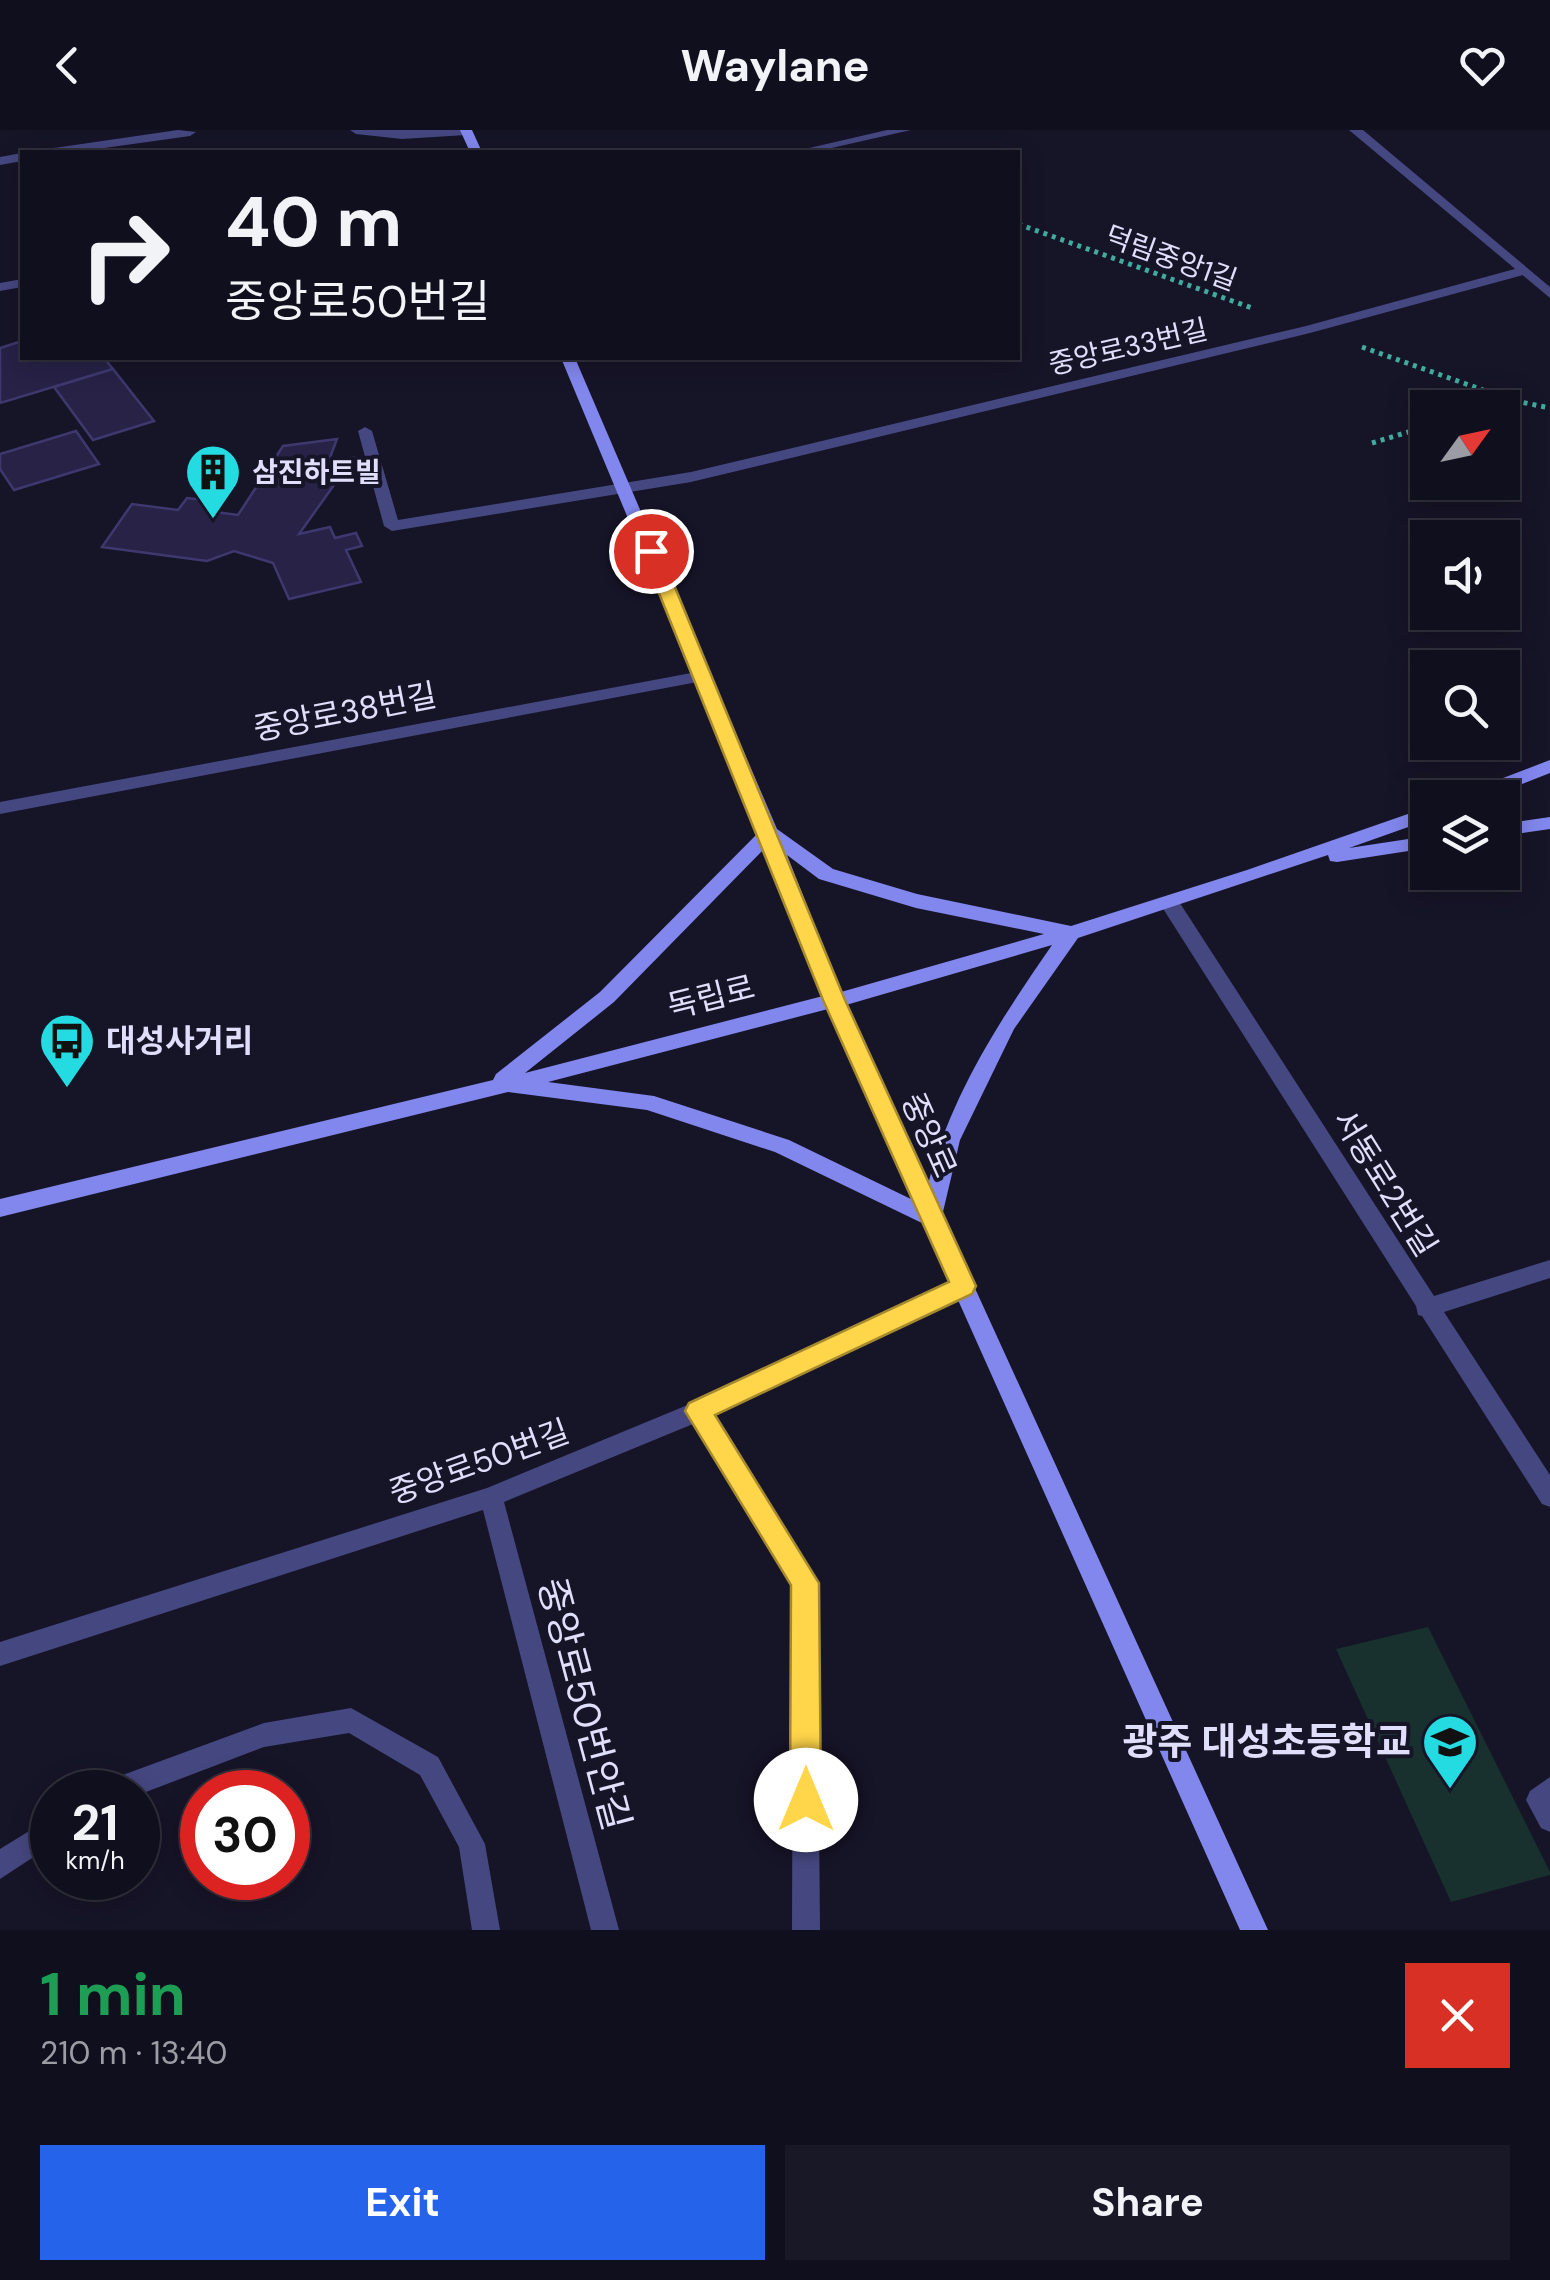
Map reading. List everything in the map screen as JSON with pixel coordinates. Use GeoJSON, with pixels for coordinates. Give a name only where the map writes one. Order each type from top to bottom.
{"type":"FeatureCollection","features":[{"type":"Feature","properties":{"kind":"main road","name":"중앙로"},"geometry":{"type":"LineString","coordinates":[[569,360],[769,833],[834,1000],[1254,1930]]}},
{"type":"Feature","properties":{"kind":"main road"},"geometry":{"type":"LineString","coordinates":[[1514,780],[1550,766]]}},
{"type":"Feature","properties":{"kind":"main road","name":"독립로"},"geometry":{"type":"LineString","coordinates":[[0,1208],[834,1000],[1169,902],[1296,862],[1410,819]]}},
{"type":"Feature","properties":{"kind":"main road"},"geometry":{"type":"LineString","coordinates":[[1520,827],[1550,822]]}},
{"type":"Feature","properties":{"kind":"main road"},"geometry":{"type":"LineString","coordinates":[[769,833],[826,874],[916,902],[1071,932],[1006,1026],[950,1140],[930,1218],[782,1146],[646,1102],[496,1084],[607,997],[769,833]]}},
{"type":"Feature","properties":{"kind":"main road"},"geometry":{"type":"LineString","coordinates":[[1296,862],[1410,845]]}},
{"type":"Feature","properties":{"kind":"street"},"geometry":{"type":"LineString","coordinates":[[356,130],[402,135],[466,130]]}},
{"type":"Feature","properties":{"kind":"street"},"geometry":{"type":"LineString","coordinates":[[808,150],[905,130]]}},
{"type":"Feature","properties":{"kind":"street"},"geometry":{"type":"LineString","coordinates":[[1355,130],[1550,294]]}},
{"type":"Feature","properties":{"kind":"street"},"geometry":{"type":"LineString","coordinates":[[70,150],[191,135]]}},
{"type":"Feature","properties":{"kind":"street","name":"중앙로33번길"},"geometry":{"type":"LineString","coordinates":[[364,431],[392,526],[626,488],[1310,329],[1522,271]]}},
{"type":"Feature","properties":{"kind":"street","name":"중앙로38번길"},"geometry":{"type":"LineString","coordinates":[[0,808],[702,676]]}},
{"type":"Feature","properties":{"kind":"street","name":"서동로2번길"},"geometry":{"type":"LineString","coordinates":[[1169,902],[1550,1496]]}},
{"type":"Feature","properties":{"kind":"street"},"geometry":{"type":"LineString","coordinates":[[1426,1308],[1550,1268]]}},
{"type":"Feature","properties":{"kind":"street","name":"중앙로50번길"},"geometry":{"type":"LineString","coordinates":[[0,1654],[491,1497],[698,1411],[964,1286]]}},
{"type":"Feature","properties":{"kind":"street"},"geometry":{"type":"LineString","coordinates":[[698,1411],[805,1583],[806,1930]]}},
{"type":"Feature","properties":{"kind":"street","name":"중앙로50번안길"},"geometry":{"type":"LineString","coordinates":[[491,1497],[605,1930]]}},
{"type":"Feature","properties":{"kind":"street"},"geometry":{"type":"LineString","coordinates":[[160,1773],[264,1735],[351,1720],[428,1766],[472,1844],[486,1930]]}},
{"type":"Feature","properties":{"kind":"street"},"geometry":{"type":"LineString","coordinates":[[1550,1790],[1539,1800],[1550,1819]]}},
{"type":"Feature","properties":{"kind":"street"},"geometry":{"type":"LineString","coordinates":[[0,1865],[30,1845]]}},
{"type":"Feature","properties":{"kind":"path","name":"덕림중앙1길"},"geometry":{"type":"LineString","coordinates":[[1020,225],[1484,390]]}},
{"type":"Feature","properties":{"kind":"path","name":"덕림중앙1길"},"geometry":{"type":"LineString","coordinates":[[1520,402],[1550,408]]}},
{"type":"Feature","properties":{"kind":"path"},"geometry":{"type":"LineString","coordinates":[[1372,443],[1410,431]]}},
{"type":"Feature","properties":{"kind":"green space"},"geometry":{"type":"Polygon","coordinates":[[[1428,1627],[1550,1875],[1451,1902],[1336,1649],[1428,1627]]]}},
{"type":"Feature","properties":{"kind":"building"},"geometry":{"type":"Polygon","coordinates":[[[20,342],[20,360],[106,360],[113,369],[0,403],[0,348],[20,342]]]}},
{"type":"Feature","properties":{"kind":"building"},"geometry":{"type":"Polygon","coordinates":[[[113,369],[154,421],[93,440],[54,387],[113,369]]]}},
{"type":"Feature","properties":{"kind":"building"},"geometry":{"type":"Polygon","coordinates":[[[76,431],[99,464],[14,490],[0,469],[0,454],[76,431]]]}},
{"type":"Feature","properties":{"kind":"building","name":"삼진하트빌"},"geometry":{"type":"Polygon","coordinates":[[[337,439],[329,460],[361,457],[362,469],[344,471],[299,534],[330,527],[335,538],[356,533],[362,546],[346,550],[361,582],[289,599],[273,563],[234,551],[207,561],[102,547],[132,504],[178,510],[187,498],[214,501],[208,511],[238,515],[283,446],[337,439]]]}},
{"type":"Feature","properties":{"kind":"place","name":"삼진하트빌"},"geometry":{"type":"Point","coordinates":[213,521]}},
{"type":"Feature","properties":{"kind":"place","name":"대성사거리"},"geometry":{"type":"Point","coordinates":[67,1090]}},
{"type":"Feature","properties":{"kind":"place","name":"광주 대성초등학교"},"geometry":{"type":"Point","coordinates":[1450,1791]}},
{"type":"Feature","properties":{"kind":"route"},"geometry":{"type":"LineString","coordinates":[[651,551],[834,1000],[964,1286],[698,1411],[805,1583],[806,1800]]}}]}
